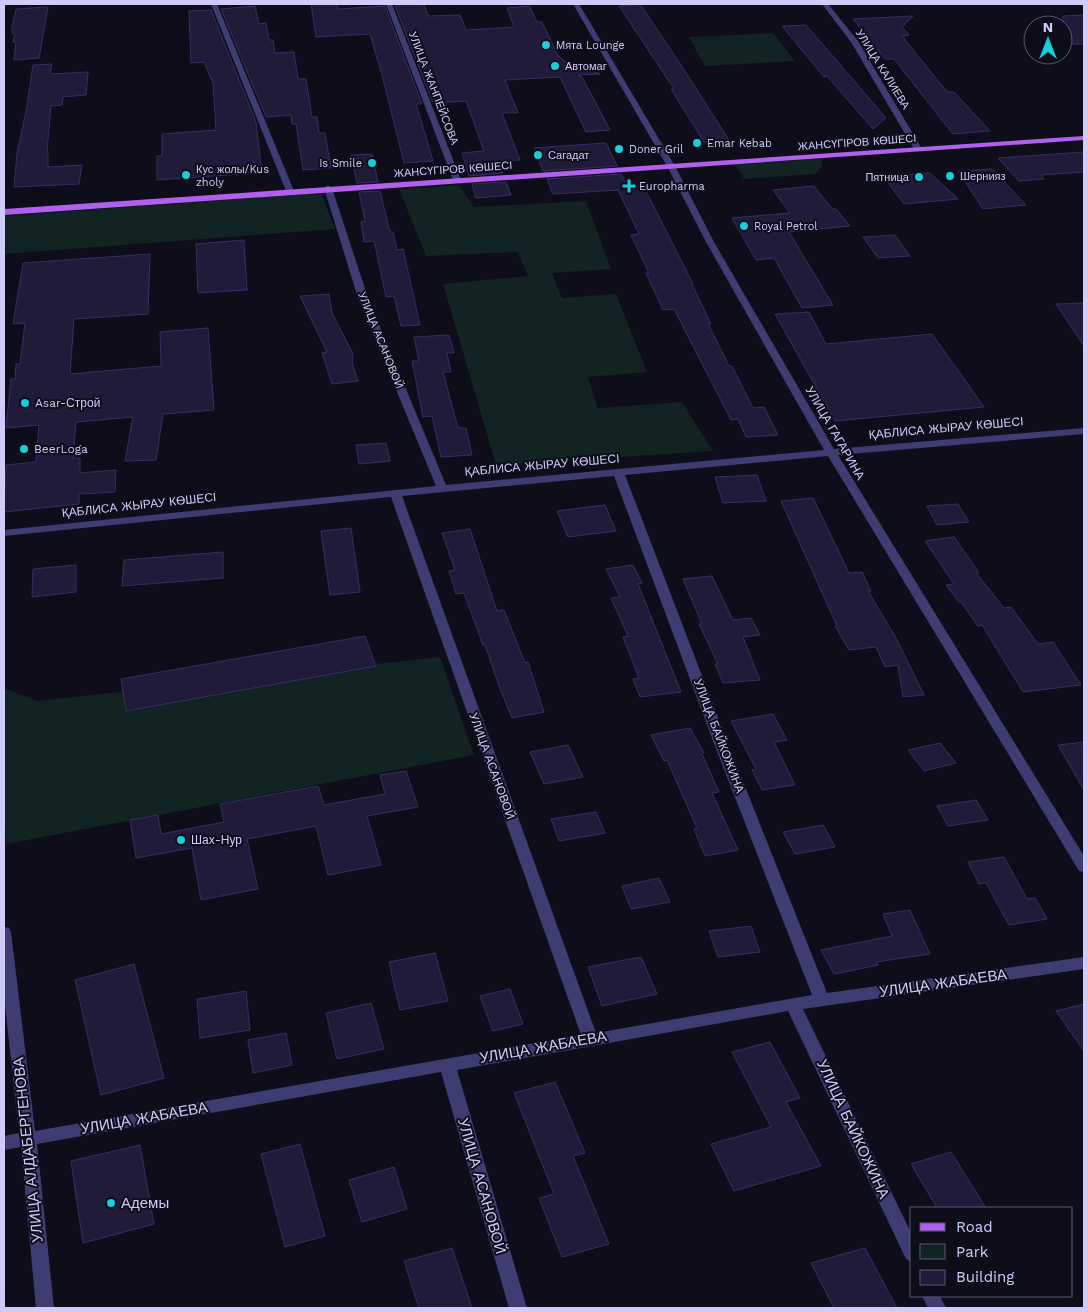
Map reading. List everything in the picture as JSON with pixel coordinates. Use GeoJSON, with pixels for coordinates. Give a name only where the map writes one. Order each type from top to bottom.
{"type":"FeatureCollection","features":[{"type":"Feature","properties":{"kind":"main road","name":"ЖАНСҮГІРОВ КӨШЕСІ"},"geometry":{"type":"LineString","coordinates":[[4,212],[328,188],[1084,138]]}},
{"type":"Feature","properties":{"kind":"street"},"geometry":{"type":"LineString","coordinates":[[214,4],[290,191]]}},
{"type":"Feature","properties":{"kind":"street","name":"УЛИЦА ЖАНПЕЙСОВА"},"geometry":{"type":"LineString","coordinates":[[389,4],[457,180]]}},
{"type":"Feature","properties":{"kind":"street","name":"УЛИЦА ГАГАРИНА"},"geometry":{"type":"LineString","coordinates":[[576,4],[671,166],[710,242],[830,451],[1084,867]]}},
{"type":"Feature","properties":{"kind":"street","name":"УЛИЦА КАЛИЕВА"},"geometry":{"type":"LineString","coordinates":[[825,4],[854,41],[918,149]]}},
{"type":"Feature","properties":{"kind":"street","name":"УЛИЦА АСАНОВОЙ"},"geometry":{"type":"LineString","coordinates":[[328,188],[363,298],[442,488]]}},
{"type":"Feature","properties":{"kind":"street","name":"ҚАБЛИСА ЖЫРАУ КӨШЕСІ"},"geometry":{"type":"LineString","coordinates":[[4,533],[395,492],[830,451],[1084,431]]}},
{"type":"Feature","properties":{"kind":"street","name":"УЛИЦА БАЙКОЖИНА"},"geometry":{"type":"LineString","coordinates":[[618,471],[725,755],[822,1000]]}},
{"type":"Feature","properties":{"kind":"street","name":"УЛИЦА АСАНОВОЙ"},"geometry":{"type":"LineString","coordinates":[[395,492],[590,1039]]}},
{"type":"Feature","properties":{"kind":"street","name":"УЛИЦА АЛДАБЕРГЕНОВА"},"geometry":{"type":"LineString","coordinates":[[4,932],[28,1138],[45,1308]]}},
{"type":"Feature","properties":{"kind":"street","name":"УЛИЦА ЖАБАЕВА"},"geometry":{"type":"LineString","coordinates":[[4,1143],[793,1004],[1084,963]]}},
{"type":"Feature","properties":{"kind":"street","name":"УЛИЦА БАЙКОЖИНА"},"geometry":{"type":"LineString","coordinates":[[793,1004],[910,1250]]}},
{"type":"Feature","properties":{"kind":"street","name":"УЛИЦА АСАНОВОЙ"},"geometry":{"type":"LineString","coordinates":[[447,1064],[518,1308]]}},
{"type":"Feature","properties":{"kind":"green space"},"geometry":{"type":"Polygon","coordinates":[[[773,33],[795,61],[705,66],[689,37],[773,33]]]}},
{"type":"Feature","properties":{"kind":"green space"},"geometry":{"type":"Polygon","coordinates":[[[822,159],[822,166],[815,174],[744,179],[735,164],[822,159]]]}},
{"type":"Feature","properties":{"kind":"green space"},"geometry":{"type":"Polygon","coordinates":[[[459,185],[474,207],[586,201],[611,269],[552,273],[562,298],[616,294],[647,372],[588,377],[598,408],[682,402],[713,451],[496,465],[443,284],[528,276],[518,252],[426,256],[399,189],[459,185]]]}},
{"type":"Feature","properties":{"kind":"green space"},"geometry":{"type":"Polygon","coordinates":[[[321,193],[335,229],[4,254],[4,216],[321,193]]]}},
{"type":"Feature","properties":{"kind":"green space"},"geometry":{"type":"Polygon","coordinates":[[[440,657],[474,755],[6,844],[4,688],[37,701],[440,657]]]}},
{"type":"Feature","properties":{"kind":"building"},"geometry":{"type":"Polygon","coordinates":[[[311,4],[337,4],[338,9],[385,6],[422,104],[416,104],[433,161],[404,163],[370,34],[316,37],[311,4]]]}},
{"type":"Feature","properties":{"kind":"building"},"geometry":{"type":"Polygon","coordinates":[[[398,4],[424,4],[428,16],[460,15],[466,30],[514,27],[507,8],[529,6],[537,22],[542,22],[557,54],[564,61],[600,74],[578,75],[582,77],[610,130],[586,132],[560,77],[505,80],[518,113],[502,113],[520,160],[499,161],[503,173],[469,176],[462,153],[484,151],[466,101],[433,103],[395,6],[399,6],[398,4]]]}},
{"type":"Feature","properties":{"kind":"building"},"geometry":{"type":"Polygon","coordinates":[[[640,4],[729,140],[704,142],[671,89],[674,89],[619,6],[640,4]]]}},
{"type":"Feature","properties":{"kind":"building"},"geometry":{"type":"Polygon","coordinates":[[[255,6],[259,24],[266,23],[269,40],[273,40],[275,53],[294,52],[298,79],[306,79],[312,117],[317,117],[319,133],[325,133],[331,168],[303,170],[296,124],[292,124],[291,115],[266,117],[221,9],[255,6]]]}},
{"type":"Feature","properties":{"kind":"building"},"geometry":{"type":"Polygon","coordinates":[[[48,7],[39,58],[14,60],[16,42],[13,42],[15,34],[12,34],[12,27],[16,9],[48,7]]]}},
{"type":"Feature","properties":{"kind":"building"},"geometry":{"type":"Polygon","coordinates":[[[211,10],[256,122],[261,166],[255,166],[255,173],[157,180],[157,156],[162,156],[162,134],[216,130],[213,83],[204,62],[191,63],[189,11],[211,10]]]}},
{"type":"Feature","properties":{"kind":"building"},"geometry":{"type":"Polygon","coordinates":[[[1084,15],[1084,44],[1073,44],[1073,16],[1084,15]]]}},
{"type":"Feature","properties":{"kind":"building"},"geometry":{"type":"Polygon","coordinates":[[[913,16],[902,27],[909,35],[902,36],[947,92],[954,92],[990,131],[953,134],[894,59],[885,59],[853,19],[913,16]]]}},
{"type":"Feature","properties":{"kind":"building"},"geometry":{"type":"Polygon","coordinates":[[[806,25],[886,118],[873,129],[827,76],[824,77],[782,26],[806,25]]]}},
{"type":"Feature","properties":{"kind":"building"},"geometry":{"type":"Polygon","coordinates":[[[52,64],[50,74],[88,72],[86,95],[63,97],[62,105],[51,106],[47,151],[48,167],[82,165],[79,184],[14,187],[17,153],[26,112],[33,65],[52,64]]]}},
{"type":"Feature","properties":{"kind":"building"},"geometry":{"type":"Polygon","coordinates":[[[606,143],[617,166],[543,171],[534,148],[606,143]]]}},
{"type":"Feature","properties":{"kind":"building"},"geometry":{"type":"Polygon","coordinates":[[[1084,152],[1084,172],[1041,175],[1044,179],[1019,181],[998,158],[1084,152]]]}},
{"type":"Feature","properties":{"kind":"building"},"geometry":{"type":"Polygon","coordinates":[[[372,154],[378,182],[357,183],[351,155],[372,154]]]}},
{"type":"Feature","properties":{"kind":"building"},"geometry":{"type":"Polygon","coordinates":[[[992,169],[1026,205],[983,209],[958,171],[992,169]]]}},
{"type":"Feature","properties":{"kind":"building"},"geometry":{"type":"Polygon","coordinates":[[[930,173],[958,199],[904,204],[886,180],[910,178],[907,175],[930,173]]]}},
{"type":"Feature","properties":{"kind":"building"},"geometry":{"type":"Polygon","coordinates":[[[621,174],[626,184],[640,183],[649,197],[693,284],[711,324],[708,324],[729,366],[732,366],[753,408],[764,407],[778,435],[746,437],[738,419],[731,420],[674,309],[663,310],[646,273],[649,273],[631,235],[639,234],[618,190],[553,194],[547,179],[621,174]]]}},
{"type":"Feature","properties":{"kind":"building"},"geometry":{"type":"Polygon","coordinates":[[[506,182],[511,195],[476,198],[472,184],[506,182]]]}},
{"type":"Feature","properties":{"kind":"building"},"geometry":{"type":"Polygon","coordinates":[[[814,186],[832,209],[836,209],[850,226],[789,232],[833,305],[802,308],[774,258],[756,260],[732,218],[790,213],[773,190],[814,186]]]}},
{"type":"Feature","properties":{"kind":"building"},"geometry":{"type":"Polygon","coordinates":[[[380,191],[390,232],[393,232],[397,250],[403,249],[420,325],[401,326],[394,296],[386,297],[374,241],[364,242],[361,222],[365,221],[359,192],[380,191]]]}},
{"type":"Feature","properties":{"kind":"building"},"geometry":{"type":"Polygon","coordinates":[[[895,235],[910,256],[878,258],[863,237],[895,235]]]}},
{"type":"Feature","properties":{"kind":"building"},"geometry":{"type":"Polygon","coordinates":[[[244,240],[247,290],[198,293],[196,244],[244,240]]]}},
{"type":"Feature","properties":{"kind":"building"},"geometry":{"type":"Polygon","coordinates":[[[150,254],[148,314],[74,319],[70,374],[161,366],[160,332],[208,328],[214,410],[163,414],[156,460],[125,461],[133,417],[76,422],[73,458],[80,458],[80,473],[116,470],[115,492],[79,494],[79,504],[4,512],[6,465],[36,462],[39,425],[6,428],[11,379],[15,379],[16,364],[20,364],[25,323],[13,324],[23,263],[150,254]]]}},
{"type":"Feature","properties":{"kind":"building"},"geometry":{"type":"Polygon","coordinates":[[[329,294],[332,313],[353,354],[352,363],[358,381],[332,384],[322,353],[327,352],[300,296],[329,294]]]}},
{"type":"Feature","properties":{"kind":"building"},"geometry":{"type":"Polygon","coordinates":[[[1084,303],[1084,346],[1056,304],[1084,303]]]}},
{"type":"Feature","properties":{"kind":"building"},"geometry":{"type":"Polygon","coordinates":[[[809,312],[826,344],[932,334],[984,407],[835,421],[775,314],[809,312]]]}},
{"type":"Feature","properties":{"kind":"building"},"geometry":{"type":"Polygon","coordinates":[[[449,335],[454,353],[447,353],[451,372],[443,372],[458,428],[466,428],[472,455],[441,457],[432,416],[423,417],[412,361],[419,361],[414,337],[449,335]]]}},
{"type":"Feature","properties":{"kind":"building"},"geometry":{"type":"Polygon","coordinates":[[[386,443],[390,461],[359,464],[356,445],[386,443]]]}},
{"type":"Feature","properties":{"kind":"building"},"geometry":{"type":"Polygon","coordinates":[[[757,475],[766,501],[723,503],[715,477],[757,475]]]}},
{"type":"Feature","properties":{"kind":"building"},"geometry":{"type":"Polygon","coordinates":[[[813,498],[849,573],[862,572],[871,591],[868,591],[896,638],[924,695],[903,697],[898,665],[885,667],[876,647],[849,650],[835,626],[837,626],[781,501],[813,498]]]}},
{"type":"Feature","properties":{"kind":"building"},"geometry":{"type":"Polygon","coordinates":[[[958,504],[969,522],[937,525],[927,506],[958,504]]]}},
{"type":"Feature","properties":{"kind":"building"},"geometry":{"type":"Polygon","coordinates":[[[605,505],[616,531],[568,537],[557,511],[605,505]]]}},
{"type":"Feature","properties":{"kind":"building"},"geometry":{"type":"Polygon","coordinates":[[[351,528],[360,592],[330,595],[321,531],[351,528]]]}},
{"type":"Feature","properties":{"kind":"building"},"geometry":{"type":"Polygon","coordinates":[[[470,529],[497,611],[504,610],[525,663],[528,662],[544,712],[512,718],[464,593],[456,594],[449,571],[455,570],[442,533],[470,529]]]}},
{"type":"Feature","properties":{"kind":"building"},"geometry":{"type":"Polygon","coordinates":[[[954,537],[979,573],[976,573],[1004,608],[1011,607],[1038,644],[1053,642],[1081,685],[1023,692],[982,625],[978,626],[946,585],[954,584],[925,541],[954,537]]]}},
{"type":"Feature","properties":{"kind":"building"},"geometry":{"type":"Polygon","coordinates":[[[223,552],[223,578],[122,586],[124,560],[223,552]]]}},
{"type":"Feature","properties":{"kind":"building"},"geometry":{"type":"Polygon","coordinates":[[[76,565],[76,592],[32,597],[33,569],[76,565]]]}},
{"type":"Feature","properties":{"kind":"building"},"geometry":{"type":"Polygon","coordinates":[[[633,565],[642,583],[638,584],[681,692],[640,697],[633,679],[639,678],[623,637],[628,636],[611,598],[620,597],[606,569],[633,565]]]}},
{"type":"Feature","properties":{"kind":"building"},"geometry":{"type":"Polygon","coordinates":[[[712,576],[733,620],[751,618],[760,635],[743,637],[760,680],[723,683],[715,664],[718,664],[699,624],[702,624],[683,579],[712,576]]]}},
{"type":"Feature","properties":{"kind":"building"},"geometry":{"type":"Polygon","coordinates":[[[365,636],[376,666],[126,711],[121,679],[365,636]]]}},
{"type":"Feature","properties":{"kind":"building"},"geometry":{"type":"Polygon","coordinates":[[[773,714],[787,740],[774,742],[795,785],[762,790],[752,770],[756,769],[731,721],[773,714]]]}},
{"type":"Feature","properties":{"kind":"building"},"geometry":{"type":"Polygon","coordinates":[[[690,728],[704,753],[702,754],[719,792],[712,793],[738,850],[705,856],[694,829],[697,828],[667,760],[664,761],[651,735],[690,728]]]}},
{"type":"Feature","properties":{"kind":"building"},"geometry":{"type":"Polygon","coordinates":[[[1084,742],[1084,790],[1058,745],[1084,742]]]}},
{"type":"Feature","properties":{"kind":"building"},"geometry":{"type":"Polygon","coordinates":[[[940,743],[956,763],[924,771],[908,750],[940,743]]]}},
{"type":"Feature","properties":{"kind":"building"},"geometry":{"type":"Polygon","coordinates":[[[568,745],[583,777],[544,784],[530,752],[568,745]]]}},
{"type":"Feature","properties":{"kind":"building"},"geometry":{"type":"Polygon","coordinates":[[[406,771],[418,807],[367,816],[381,865],[328,875],[316,826],[247,839],[258,889],[201,900],[192,848],[136,858],[130,820],[158,815],[161,834],[224,822],[220,804],[318,786],[324,805],[385,794],[380,775],[406,771]]]}},
{"type":"Feature","properties":{"kind":"building"},"geometry":{"type":"Polygon","coordinates":[[[976,800],[988,820],[948,826],[937,806],[976,800]]]}},
{"type":"Feature","properties":{"kind":"building"},"geometry":{"type":"Polygon","coordinates":[[[596,812],[605,833],[559,841],[551,819],[596,812]]]}},
{"type":"Feature","properties":{"kind":"building"},"geometry":{"type":"Polygon","coordinates":[[[823,825],[835,847],[795,854],[783,832],[823,825]]]}},
{"type":"Feature","properties":{"kind":"building"},"geometry":{"type":"Polygon","coordinates":[[[1004,857],[1027,899],[1035,898],[1047,919],[1009,925],[986,883],[979,884],[968,862],[1004,857]]]}},
{"type":"Feature","properties":{"kind":"building"},"geometry":{"type":"Polygon","coordinates":[[[659,878],[670,902],[631,909],[622,886],[659,878]]]}},
{"type":"Feature","properties":{"kind":"building"},"geometry":{"type":"Polygon","coordinates":[[[910,910],[930,954],[876,962],[878,965],[834,974],[821,950],[892,936],[883,914],[910,910]]]}},
{"type":"Feature","properties":{"kind":"building"},"geometry":{"type":"Polygon","coordinates":[[[751,926],[760,952],[718,957],[709,931],[751,926]]]}},
{"type":"Feature","properties":{"kind":"building"},"geometry":{"type":"Polygon","coordinates":[[[435,953],[448,1001],[400,1010],[389,962],[435,953]]]}},
{"type":"Feature","properties":{"kind":"building"},"geometry":{"type":"Polygon","coordinates":[[[641,957],[657,994],[602,1006],[588,967],[641,957]]]}},
{"type":"Feature","properties":{"kind":"building"},"geometry":{"type":"Polygon","coordinates":[[[134,964],[164,1078],[101,1095],[75,980],[134,964]]]}},
{"type":"Feature","properties":{"kind":"building"},"geometry":{"type":"Polygon","coordinates":[[[510,989],[523,1024],[493,1031],[480,996],[510,989]]]}},
{"type":"Feature","properties":{"kind":"building"},"geometry":{"type":"Polygon","coordinates":[[[246,991],[250,1030],[200,1038],[197,999],[246,991]]]}},
{"type":"Feature","properties":{"kind":"building"},"geometry":{"type":"Polygon","coordinates":[[[371,1003],[384,1049],[337,1059],[326,1013],[371,1003]]]}},
{"type":"Feature","properties":{"kind":"building"},"geometry":{"type":"Polygon","coordinates":[[[1084,1004],[1084,1051],[1056,1011],[1084,1004]]]}},
{"type":"Feature","properties":{"kind":"building"},"geometry":{"type":"Polygon","coordinates":[[[286,1033],[292,1065],[253,1073],[248,1040],[286,1033]]]}},
{"type":"Feature","properties":{"kind":"building"},"geometry":{"type":"Polygon","coordinates":[[[770,1042],[800,1098],[786,1102],[821,1166],[734,1191],[711,1144],[771,1127],[732,1052],[770,1042]]]}},
{"type":"Feature","properties":{"kind":"building"},"geometry":{"type":"Polygon","coordinates":[[[555,1082],[585,1153],[573,1156],[609,1244],[562,1257],[539,1198],[554,1194],[514,1093],[555,1082]]]}},
{"type":"Feature","properties":{"kind":"building"},"geometry":{"type":"Polygon","coordinates":[[[300,1144],[325,1236],[285,1247],[261,1154],[300,1144]]]}},
{"type":"Feature","properties":{"kind":"building"},"geometry":{"type":"Polygon","coordinates":[[[140,1145],[154,1224],[83,1243],[71,1161],[140,1145]]]}},
{"type":"Feature","properties":{"kind":"building"},"geometry":{"type":"Polygon","coordinates":[[[951,1152],[985,1207],[936,1207],[911,1164],[951,1152]]]}},
{"type":"Feature","properties":{"kind":"building"},"geometry":{"type":"Polygon","coordinates":[[[394,1167],[407,1209],[362,1222],[349,1180],[394,1167]]]}},
{"type":"Feature","properties":{"kind":"building"},"geometry":{"type":"Polygon","coordinates":[[[452,1248],[472,1308],[419,1308],[404,1261],[452,1248]]]}},
{"type":"Feature","properties":{"kind":"building"},"geometry":{"type":"Polygon","coordinates":[[[865,1248],[897,1308],[834,1308],[811,1263],[865,1248]]]}},
{"type":"Feature","properties":{"kind":"place","name":"Мята Lounge"},"geometry":{"type":"Point","coordinates":[546,45]}},
{"type":"Feature","properties":{"kind":"place","name":"Автомаг"},"geometry":{"type":"Point","coordinates":[555,66]}},
{"type":"Feature","properties":{"kind":"place","name":"Emar Kebab"},"geometry":{"type":"Point","coordinates":[697,143]}},
{"type":"Feature","properties":{"kind":"place","name":"Doner Gril"},"geometry":{"type":"Point","coordinates":[619,149]}},
{"type":"Feature","properties":{"kind":"place","name":"Сагадат"},"geometry":{"type":"Point","coordinates":[538,155]}},
{"type":"Feature","properties":{"kind":"place","name":"Is Smile"},"geometry":{"type":"Point","coordinates":[372,163]}},
{"type":"Feature","properties":{"kind":"place","name":"Кус жолы/Kus zholy"},"geometry":{"type":"Point","coordinates":[186,175]}},
{"type":"Feature","properties":{"kind":"place","name":"Шернияз"},"geometry":{"type":"Point","coordinates":[950,176]}},
{"type":"Feature","properties":{"kind":"place","name":"Пятница"},"geometry":{"type":"Point","coordinates":[919,177]}},
{"type":"Feature","properties":{"kind":"place","name":"Europharma"},"geometry":{"type":"Point","coordinates":[629,186]}},
{"type":"Feature","properties":{"kind":"place","name":"Royal Petrol"},"geometry":{"type":"Point","coordinates":[744,226]}},
{"type":"Feature","properties":{"kind":"place","name":"Asar-Строй"},"geometry":{"type":"Point","coordinates":[25,403]}},
{"type":"Feature","properties":{"kind":"place","name":"BeerLoga"},"geometry":{"type":"Point","coordinates":[24,449]}},
{"type":"Feature","properties":{"kind":"place","name":"Шах-Нур"},"geometry":{"type":"Point","coordinates":[181,840]}},
{"type":"Feature","properties":{"kind":"place","name":"Адемы"},"geometry":{"type":"Point","coordinates":[111,1203]}}]}
